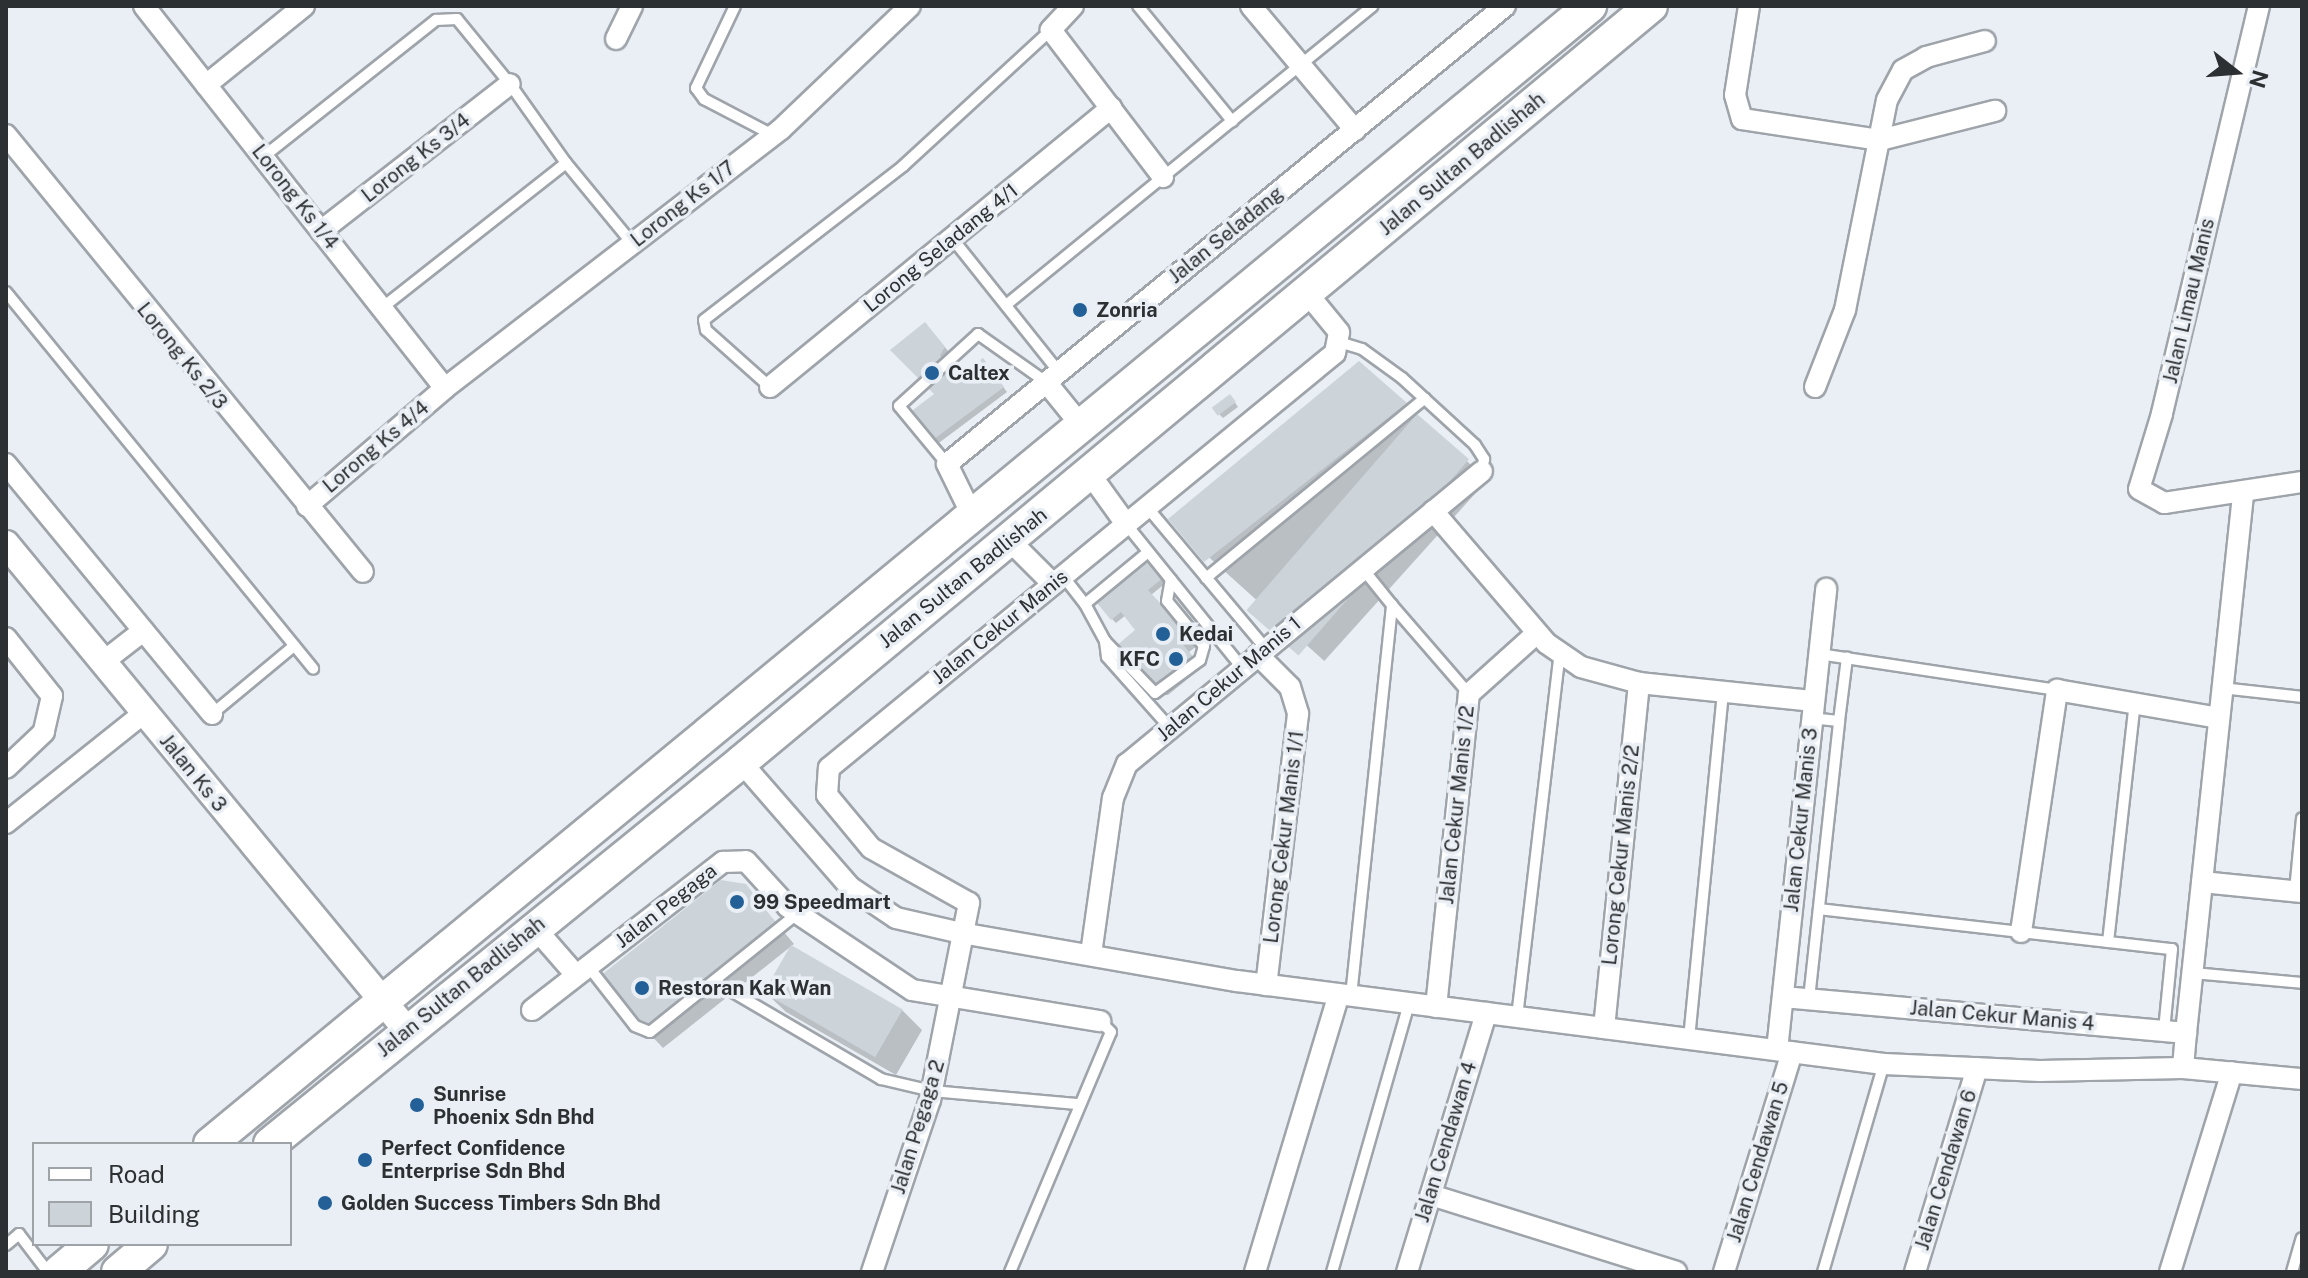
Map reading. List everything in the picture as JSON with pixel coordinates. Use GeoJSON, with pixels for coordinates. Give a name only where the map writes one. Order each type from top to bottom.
{"type":"FeatureCollection","features":[{"type":"Feature","properties":{"kind":"main road","name":"Jalan Sultan Badlishah"},"geometry":{"type":"LineString","coordinates":[[212,1142],[379,1001],[702,741],[1590,6]]}},
{"type":"Feature","properties":{"kind":"main road","name":"Jalan Sultan Badlishah"},"geometry":{"type":"LineString","coordinates":[[272,1142],[406,1029],[741,762],[1651,6]]}},
{"type":"Feature","properties":{"kind":"main road"},"geometry":{"type":"LineString","coordinates":[[59,1272],[90,1246]]}},
{"type":"Feature","properties":{"kind":"main road"},"geometry":{"type":"LineString","coordinates":[[118,1272],[149,1246]]}},
{"type":"Feature","properties":{"kind":"street","name":"Lorong Ks 1/4"},"geometry":{"type":"LineString","coordinates":[[144,6],[445,388]]}},
{"type":"Feature","properties":{"kind":"street"},"geometry":{"type":"LineString","coordinates":[[206,85],[304,6]]}},
{"type":"Feature","properties":{"kind":"street"},"geometry":{"type":"LineString","coordinates":[[616,39],[632,6]]}},
{"type":"Feature","properties":{"kind":"street","name":"Lorong Ks 1/7"},"geometry":{"type":"LineString","coordinates":[[445,388],[773,135],[910,6]]}},
{"type":"Feature","properties":{"kind":"street"},"geometry":{"type":"LineString","coordinates":[[1073,6],[1051,30],[1163,177]]}},
{"type":"Feature","properties":{"kind":"street"},"geometry":{"type":"LineString","coordinates":[[1251,6],[1355,130]]}},
{"type":"Feature","properties":{"kind":"street","name":"Jalan Seladang"},"geometry":{"type":"LineString","coordinates":[[947,464],[1505,6]]}},
{"type":"Feature","properties":{"kind":"street"},"geometry":{"type":"LineString","coordinates":[[1749,6],[1735,95],[1742,119],[1880,140],[1995,111]]}},
{"type":"Feature","properties":{"kind":"street","name":"Jalan Limau Manis"},"geometry":{"type":"LineString","coordinates":[[2243,495],[2164,503],[2139,489],[2162,414],[2259,6]]}},
{"type":"Feature","properties":{"kind":"street"},"geometry":{"type":"LineString","coordinates":[[1815,387],[1845,310],[1887,100],[1903,70],[1926,57],[1985,41]]}},
{"type":"Feature","properties":{"kind":"street","name":"Lorong Ks 3/4"},"geometry":{"type":"LineString","coordinates":[[321,231],[510,84]]}},
{"type":"Feature","properties":{"kind":"street","name":"Lorong Seladang 4/1"},"geometry":{"type":"LineString","coordinates":[[770,387],[1111,108]]}},
{"type":"Feature","properties":{"kind":"street","name":"Lorong Ks 2/3"},"geometry":{"type":"LineString","coordinates":[[6,135],[363,572]]}},
{"type":"Feature","properties":{"kind":"street"},"geometry":{"type":"LineString","coordinates":[[1307,293],[1339,332],[1337,347]]}},
{"type":"Feature","properties":{"kind":"street","name":"Jalan Cekur Manis"},"geometry":{"type":"LineString","coordinates":[[969,903],[871,848],[827,795],[826,776],[829,768],[1337,347]]}},
{"type":"Feature","properties":{"kind":"street"},"geometry":{"type":"LineString","coordinates":[[1053,377],[1081,425]]}},
{"type":"Feature","properties":{"kind":"street","name":"Lorong Ks 4/4"},"geometry":{"type":"LineString","coordinates":[[307,506],[445,388]]}},
{"type":"Feature","properties":{"kind":"street"},"geometry":{"type":"LineString","coordinates":[[6,464],[212,714]]}},
{"type":"Feature","properties":{"kind":"street"},"geometry":{"type":"LineString","coordinates":[[947,464],[972,515]]}},
{"type":"Feature","properties":{"kind":"street","name":"Jalan Cekur Manis 1"},"geometry":{"type":"LineString","coordinates":[[1091,954],[1119,777],[1170,728],[1482,471]]}},
{"type":"Feature","properties":{"kind":"street"},"geometry":{"type":"LineString","coordinates":[[1090,474],[1126,524]]}},
{"type":"Feature","properties":{"kind":"street"},"geometry":{"type":"LineString","coordinates":[[2183,1068],[2243,495],[2302,482]]}},
{"type":"Feature","properties":{"kind":"street"},"geometry":{"type":"LineString","coordinates":[[1433,511],[1537,633],[1581,667],[1639,683],[1723,692],[1813,710]]}},
{"type":"Feature","properties":{"kind":"street"},"geometry":{"type":"LineString","coordinates":[[1009,540],[1058,580]]}},
{"type":"Feature","properties":{"kind":"street","name":"Jalan Ks 3"},"geometry":{"type":"LineString","coordinates":[[6,544],[379,1001],[406,1029]]}},
{"type":"Feature","properties":{"kind":"street","name":"Jalan Cekur Manis 3"},"geometry":{"type":"LineString","coordinates":[[1784,1051],[1783,997],[1826,589]]}},
{"type":"Feature","properties":{"kind":"street"},"geometry":{"type":"LineString","coordinates":[[103,662],[143,631]]}},
{"type":"Feature","properties":{"kind":"street","name":"Jalan Cekur Manis 1/2"},"geometry":{"type":"LineString","coordinates":[[1436,1007],[1469,694],[1537,633]]}},
{"type":"Feature","properties":{"kind":"street"},"geometry":{"type":"LineString","coordinates":[[6,638],[52,696],[44,732],[6,768]]}},
{"type":"Feature","properties":{"kind":"street","name":"Lorong Cekur Manis 1/1"},"geometry":{"type":"LineString","coordinates":[[1256,657],[1290,687],[1298,714],[1266,985]]}},
{"type":"Feature","properties":{"kind":"street","name":"Lorong Cekur Manis 2/2"},"geometry":{"type":"LineString","coordinates":[[1604,1028],[1639,683]]}},
{"type":"Feature","properties":{"kind":"street"},"geometry":{"type":"LineString","coordinates":[[2021,932],[2057,690],[2219,718]]}},
{"type":"Feature","properties":{"kind":"street"},"geometry":{"type":"LineString","coordinates":[[6,823],[144,713]]}},
{"type":"Feature","properties":{"kind":"street"},"geometry":{"type":"LineString","coordinates":[[741,762],[850,887],[896,918],[961,933],[1266,985],[1884,1064],[1977,1068],[2183,1068],[2302,1079]]}},
{"type":"Feature","properties":{"kind":"street","name":"Jalan Pegaga"},"geometry":{"type":"LineString","coordinates":[[532,1010],[723,862],[746,861],[797,914],[912,990],[1100,1021]]}},
{"type":"Feature","properties":{"kind":"street"},"geometry":{"type":"LineString","coordinates":[[2202,882],[2298,892]]}},
{"type":"Feature","properties":{"kind":"street","name":"Jalan Pegaga 2"},"geometry":{"type":"LineString","coordinates":[[872,1272],[932,1091],[969,903]]}},
{"type":"Feature","properties":{"kind":"street"},"geometry":{"type":"LineString","coordinates":[[535,928],[582,970]]}},
{"type":"Feature","properties":{"kind":"street"},"geometry":{"type":"LineString","coordinates":[[1255,1272],[1345,995]]}},
{"type":"Feature","properties":{"kind":"street","name":"Jalan Cekur Manis 4"},"geometry":{"type":"LineString","coordinates":[[1783,997],[2186,1033]]}},
{"type":"Feature","properties":{"kind":"street","name":"Jalan Cendawan 4"},"geometry":{"type":"LineString","coordinates":[[1407,1272],[1486,1013]]}},
{"type":"Feature","properties":{"kind":"street","name":"Jalan Cendawan 5"},"geometry":{"type":"LineString","coordinates":[[1724,1272],[1784,1051]]}},
{"type":"Feature","properties":{"kind":"street","name":"Jalan Cendawan 6"},"geometry":{"type":"LineString","coordinates":[[1915,1272],[1977,1068]]}},
{"type":"Feature","properties":{"kind":"street"},"geometry":{"type":"LineString","coordinates":[[2170,1272],[2232,1072]]}},
{"type":"Feature","properties":{"kind":"street"},"geometry":{"type":"LineString","coordinates":[[1431,1195],[1676,1272]]}},
{"type":"Feature","properties":{"kind":"lane"},"geometry":{"type":"LineString","coordinates":[[735,6],[696,88],[704,99],[773,135]]}},
{"type":"Feature","properties":{"kind":"lane"},"geometry":{"type":"LineString","coordinates":[[1138,6],[1232,121]]}},
{"type":"Feature","properties":{"kind":"lane"},"geometry":{"type":"LineString","coordinates":[[1006,305],[1373,6]]}},
{"type":"Feature","properties":{"kind":"lane"},"geometry":{"type":"LineString","coordinates":[[263,157],[436,20],[457,19],[510,84],[566,163],[632,243]]}},
{"type":"Feature","properties":{"kind":"lane"},"geometry":{"type":"LineString","coordinates":[[770,387],[706,330],[704,320],[903,166],[1051,30]]}},
{"type":"Feature","properties":{"kind":"lane"},"geometry":{"type":"LineString","coordinates":[[382,308],[566,163]]}},
{"type":"Feature","properties":{"kind":"lane"},"geometry":{"type":"LineString","coordinates":[[952,238],[1006,305],[1053,377]]}},
{"type":"Feature","properties":{"kind":"lane"},"geometry":{"type":"LineString","coordinates":[[6,292],[313,669]]}},
{"type":"Feature","properties":{"kind":"lane"},"geometry":{"type":"LineString","coordinates":[[947,464],[899,406],[978,334],[1053,377]]}},
{"type":"Feature","properties":{"kind":"lane"},"geometry":{"type":"LineString","coordinates":[[1337,347],[1362,349],[1425,398],[1475,445],[1484,459],[1482,471]]}},
{"type":"Feature","properties":{"kind":"lane"},"geometry":{"type":"LineString","coordinates":[[1206,578],[1425,398]]}},
{"type":"Feature","properties":{"kind":"lane"},"geometry":{"type":"LineString","coordinates":[[1147,507],[1206,578],[1256,657]]}},
{"type":"Feature","properties":{"kind":"lane"},"geometry":{"type":"LineString","coordinates":[[1126,524],[1171,579],[1256,657]]}},
{"type":"Feature","properties":{"kind":"lane"},"geometry":{"type":"LineString","coordinates":[[1085,604],[1148,552]]}},
{"type":"Feature","properties":{"kind":"lane"},"geometry":{"type":"LineString","coordinates":[[1363,569],[1469,694]]}},
{"type":"Feature","properties":{"kind":"lane"},"geometry":{"type":"LineString","coordinates":[[1058,580],[1085,604],[1105,641],[1155,693],[1163,692],[1200,660],[1204,646],[1167,601],[1171,579]]}},
{"type":"Feature","properties":{"kind":"lane"},"geometry":{"type":"LineString","coordinates":[[1345,995],[1392,605]]}},
{"type":"Feature","properties":{"kind":"lane"},"geometry":{"type":"LineString","coordinates":[[1105,641],[1107,657],[1170,728]]}},
{"type":"Feature","properties":{"kind":"lane"},"geometry":{"type":"LineString","coordinates":[[212,714],[294,646]]}},
{"type":"Feature","properties":{"kind":"lane"},"geometry":{"type":"LineString","coordinates":[[1517,1017],[1560,653]]}},
{"type":"Feature","properties":{"kind":"lane"},"geometry":{"type":"LineString","coordinates":[[1819,654],[2057,690]]}},
{"type":"Feature","properties":{"kind":"lane"},"geometry":{"type":"LineString","coordinates":[[1809,999],[1847,658]]}},
{"type":"Feature","properties":{"kind":"lane"},"geometry":{"type":"LineString","coordinates":[[2222,688],[2302,697]]}},
{"type":"Feature","properties":{"kind":"lane"},"geometry":{"type":"LineString","coordinates":[[1689,1039],[1723,692]]}},
{"type":"Feature","properties":{"kind":"lane"},"geometry":{"type":"LineString","coordinates":[[2108,942],[2135,702]]}},
{"type":"Feature","properties":{"kind":"lane"},"geometry":{"type":"LineString","coordinates":[[1813,710],[1839,721]]}},
{"type":"Feature","properties":{"kind":"lane"},"geometry":{"type":"LineString","coordinates":[[2298,892],[2302,818]]}},
{"type":"Feature","properties":{"kind":"lane"},"geometry":{"type":"LineString","coordinates":[[1819,909],[2172,949],[2164,1031]]}},
{"type":"Feature","properties":{"kind":"lane"},"geometry":{"type":"LineString","coordinates":[[582,970],[642,1032],[650,1032],[797,914]]}},
{"type":"Feature","properties":{"kind":"lane"},"geometry":{"type":"LineString","coordinates":[[2193,973],[2302,983]]}},
{"type":"Feature","properties":{"kind":"lane"},"geometry":{"type":"LineString","coordinates":[[714,981],[881,1079],[932,1091],[1079,1104]]}},
{"type":"Feature","properties":{"kind":"lane"},"geometry":{"type":"LineString","coordinates":[[1332,1272],[1409,1003]]}},
{"type":"Feature","properties":{"kind":"lane"},"geometry":{"type":"LineString","coordinates":[[1010,1272],[1111,1032],[1100,1021]]}},
{"type":"Feature","properties":{"kind":"lane"},"geometry":{"type":"LineString","coordinates":[[1823,1272],[1884,1064]]}},
{"type":"Feature","properties":{"kind":"lane"},"geometry":{"type":"LineString","coordinates":[[6,1245],[19,1234],[48,1272]]}},
{"type":"Feature","properties":{"kind":"lane"},"geometry":{"type":"LineString","coordinates":[[2292,1272],[2302,1238]]}},
{"type":"Feature","properties":{"kind":"building"},"geometry":{"type":"Polygon","coordinates":[[[925,322],[945,347],[940,355],[956,377],[983,358],[1004,387],[926,445],[905,416],[934,394],[890,350],[925,322]]]}},
{"type":"Feature","properties":{"kind":"building"},"geometry":{"type":"Polygon","coordinates":[[[1359,361],[1407,403],[1204,562],[1168,519],[1359,361]]]}},
{"type":"Feature","properties":{"kind":"building"},"geometry":{"type":"Polygon","coordinates":[[[1230,394],[1236,402],[1218,416],[1212,408],[1230,394]]]}},
{"type":"Feature","properties":{"kind":"building"},"geometry":{"type":"Polygon","coordinates":[[[1417,414],[1469,459],[1298,655],[1246,610],[1417,414]]]}},
{"type":"Feature","properties":{"kind":"building"},"geometry":{"type":"Polygon","coordinates":[[[1155,556],[1169,573],[1148,590],[1190,635],[1181,642],[1194,658],[1153,687],[1115,647],[1135,630],[1121,612],[1111,620],[1097,603],[1155,556]]]}},
{"type":"Feature","properties":{"kind":"building"},"geometry":{"type":"Polygon","coordinates":[[[721,880],[746,884],[776,923],[642,1030],[600,976],[721,880]]]}},
{"type":"Feature","properties":{"kind":"building"},"geometry":{"type":"Polygon","coordinates":[[[791,945],[903,1009],[875,1057],[764,993],[791,945]]]}},
{"type":"Feature","properties":{"kind":"place","name":"Zonria"},"geometry":{"type":"Point","coordinates":[1080,310]}},
{"type":"Feature","properties":{"kind":"place","name":"Caltex"},"geometry":{"type":"Point","coordinates":[932,373]}},
{"type":"Feature","properties":{"kind":"place","name":"Kedai"},"geometry":{"type":"Point","coordinates":[1163,634]}},
{"type":"Feature","properties":{"kind":"place","name":"KFC"},"geometry":{"type":"Point","coordinates":[1176,659]}},
{"type":"Feature","properties":{"kind":"place","name":"99 Speedmart"},"geometry":{"type":"Point","coordinates":[737,902]}},
{"type":"Feature","properties":{"kind":"place","name":"Restoran Kak Wan"},"geometry":{"type":"Point","coordinates":[642,988]}},
{"type":"Feature","properties":{"kind":"place","name":"Sunrise Phoenix Sdn Bhd"},"geometry":{"type":"Point","coordinates":[417,1105]}},
{"type":"Feature","properties":{"kind":"place","name":"Perfect Confidence Enterprise Sdn Bhd"},"geometry":{"type":"Point","coordinates":[365,1160]}},
{"type":"Feature","properties":{"kind":"place","name":"Golden Success Timbers Sdn Bhd"},"geometry":{"type":"Point","coordinates":[325,1203]}}]}
